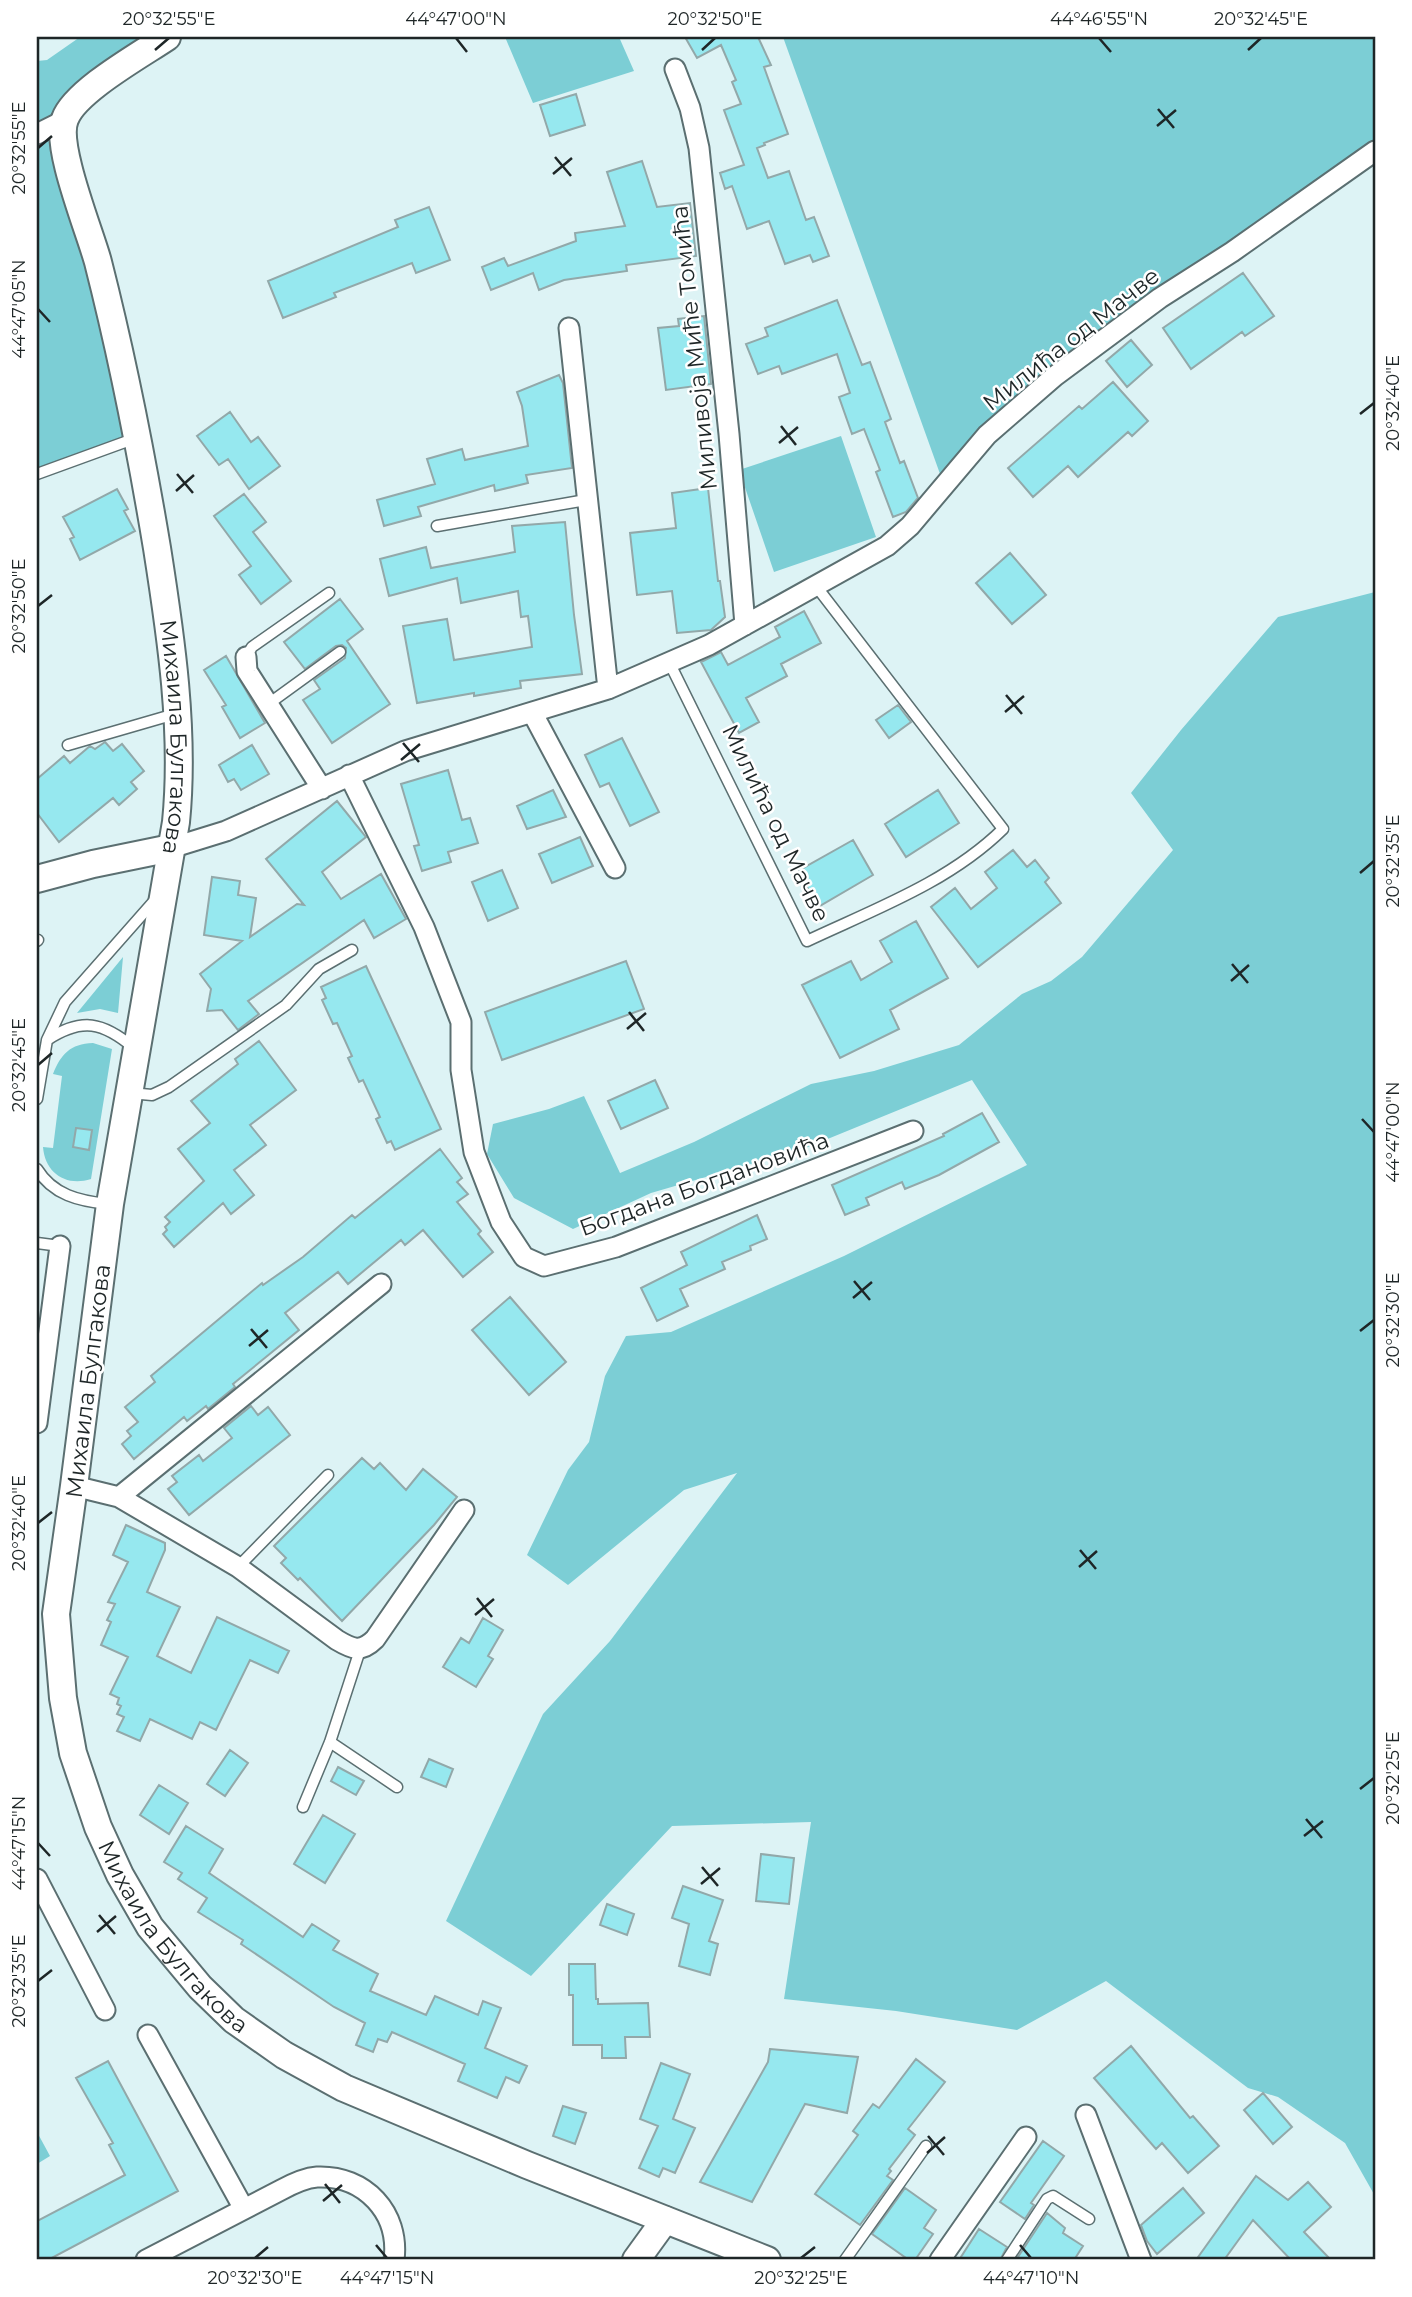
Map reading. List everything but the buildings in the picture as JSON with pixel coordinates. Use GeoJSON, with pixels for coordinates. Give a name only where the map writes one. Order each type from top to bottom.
{"type":"FeatureCollection","features":[{"type":"Feature","properties":{"kind":"street"},"geometry":{"type":"LineString","coordinates":[[37,134],[63,121],[84,94],[167,37]]}},
{"type":"Feature","properties":{"kind":"street","name":"Миливоја Миће Томића"},"geometry":{"type":"LineString","coordinates":[[675,69],[690,108],[699,148],[729,434],[745,625]]}},
{"type":"Feature","properties":{"kind":"street","name":"Михаила Булгакова"},"geometry":{"type":"LineString","coordinates":[[63,121],[64,147],[97,262],[137,438],[163,585],[176,714],[179,793],[110,1204],[56,1614],[63,1698],[73,1753],[98,1827],[120,1875],[150,1927],[200,1987],[234,2020],[284,2055],[328,2080],[527,2165],[767,2260]]}},
{"type":"Feature","properties":{"kind":"street","name":"Милића од Мачве"},"geometry":{"type":"LineString","coordinates":[[171,848],[226,831],[405,751],[608,690],[709,645],[816,586],[899,537],[987,435],[1055,376],[1160,298],[1232,253],[1375,151]]}},
{"type":"Feature","properties":{"kind":"street"},"geometry":{"type":"LineString","coordinates":[[569,328],[608,690]]}},
{"type":"Feature","properties":{"kind":"street"},"geometry":{"type":"LineString","coordinates":[[246,657],[247,671],[322,789]]}},
{"type":"Feature","properties":{"kind":"street"},"geometry":{"type":"LineString","coordinates":[[533,714],[615,868]]}},
{"type":"Feature","properties":{"kind":"street","name":"Богдана Богдановића"},"geometry":{"type":"LineString","coordinates":[[349,775],[424,927],[461,1022],[461,1070],[474,1152],[501,1222],[524,1257],[544,1266],[616,1247],[913,1131]]}},
{"type":"Feature","properties":{"kind":"street"},"geometry":{"type":"LineString","coordinates":[[37,879],[93,863],[171,848]]}},
{"type":"Feature","properties":{"kind":"street"},"geometry":{"type":"LineString","coordinates":[[37,1423],[60,1246]]}},
{"type":"Feature","properties":{"kind":"street"},"geometry":{"type":"LineString","coordinates":[[119,1497],[381,1284]]}},
{"type":"Feature","properties":{"kind":"street"},"geometry":{"type":"LineString","coordinates":[[74,1486],[119,1497],[238,1567],[337,1640],[360,1650],[375,1639],[464,1510]]}},
{"type":"Feature","properties":{"kind":"street"},"geometry":{"type":"LineString","coordinates":[[37,1879],[105,2010]]}},
{"type":"Feature","properties":{"kind":"street"},"geometry":{"type":"LineString","coordinates":[[148,2035],[244,2209]]}},
{"type":"Feature","properties":{"kind":"street"},"geometry":{"type":"LineString","coordinates":[[1086,2115],[1141,2260]]}},
{"type":"Feature","properties":{"kind":"street"},"geometry":{"type":"LineString","coordinates":[[940,2260],[1026,2137]]}},
{"type":"Feature","properties":{"kind":"street"},"geometry":{"type":"LineString","coordinates":[[146,2260],[302,2180],[316,2177],[347,2181],[374,2198],[384,2209],[391,2224],[395,2239],[394,2260]]}},
{"type":"Feature","properties":{"kind":"street"},"geometry":{"type":"LineString","coordinates":[[636,2260],[665,2220]]}},
{"type":"Feature","properties":{"kind":"lane"},"geometry":{"type":"LineString","coordinates":[[37,474],[137,438]]}},
{"type":"Feature","properties":{"kind":"lane"},"geometry":{"type":"LineString","coordinates":[[437,526],[586,500]]}},
{"type":"Feature","properties":{"kind":"lane","name":"Милића од Мачве"},"geometry":{"type":"LineString","coordinates":[[669,662],[807,941],[906,895],[954,868],[983,848],[1003,829],[816,586]]}},
{"type":"Feature","properties":{"kind":"lane"},"geometry":{"type":"LineString","coordinates":[[246,657],[252,647],[329,593]]}},
{"type":"Feature","properties":{"kind":"lane"},"geometry":{"type":"LineString","coordinates":[[267,705],[341,652]]}},
{"type":"Feature","properties":{"kind":"lane"},"geometry":{"type":"LineString","coordinates":[[68,745],[176,714]]}},
{"type":"Feature","properties":{"kind":"lane"},"geometry":{"type":"LineString","coordinates":[[37,1099],[47,1040],[65,1002],[163,892]]}},
{"type":"Feature","properties":{"kind":"lane"},"geometry":{"type":"LineString","coordinates":[[130,1093],[152,1094],[169,1087],[286,1005],[319,969],[352,950]]}},
{"type":"Feature","properties":{"kind":"lane"},"geometry":{"type":"LineString","coordinates":[[47,1040],[64,1029],[89,1025],[112,1031],[135,1049]]}},
{"type":"Feature","properties":{"kind":"lane"},"geometry":{"type":"LineString","coordinates":[[37,1169],[45,1182],[65,1195],[89,1202],[110,1204]]}},
{"type":"Feature","properties":{"kind":"lane"},"geometry":{"type":"LineString","coordinates":[[37,1243],[60,1246]]}},
{"type":"Feature","properties":{"kind":"lane"},"geometry":{"type":"LineString","coordinates":[[238,1567],[328,1475]]}},
{"type":"Feature","properties":{"kind":"lane"},"geometry":{"type":"LineString","coordinates":[[303,1807],[330,1742],[360,1650]]}},
{"type":"Feature","properties":{"kind":"lane"},"geometry":{"type":"LineString","coordinates":[[330,1742],[397,1787]]}},
{"type":"Feature","properties":{"kind":"lane"},"geometry":{"type":"LineString","coordinates":[[845,2260],[926,2146]]}},
{"type":"Feature","properties":{"kind":"lane"},"geometry":{"type":"LineString","coordinates":[[1007,2260],[1047,2199],[1054,2196],[1089,2219]]}},
{"type":"Feature","properties":{"kind":"shaded area"},"geometry":{"type":"Polygon","coordinates":[[[80,37],[167,37],[37,129],[37,61],[47,60],[80,37]]]}},
{"type":"Feature","properties":{"kind":"shaded area"},"geometry":{"type":"Polygon","coordinates":[[[505,37],[619,37],[634,71],[533,103],[505,37]]]}},
{"type":"Feature","properties":{"kind":"shaded area"},"geometry":{"type":"Polygon","coordinates":[[[783,37],[1375,37],[1375,148],[1088,350],[944,485],[783,37]]]}},
{"type":"Feature","properties":{"kind":"shaded area"},"geometry":{"type":"Polygon","coordinates":[[[63,121],[137,438],[39,475],[37,511],[37,134],[63,121]]]}},
{"type":"Feature","properties":{"kind":"shaded area"},"geometry":{"type":"Polygon","coordinates":[[[841,436],[876,537],[774,572],[739,470],[841,436]]]}},
{"type":"Feature","properties":{"kind":"shaded area"},"geometry":{"type":"Polygon","coordinates":[[[1375,592],[1375,2196],[1345,2143],[1278,2097],[1248,2088],[1106,1981],[1017,2030],[896,2011],[784,1999],[811,1822],[672,1826],[531,1976],[446,1921],[543,1714],[610,1641],[737,1473],[684,1490],[568,1585],[527,1555],[568,1470],[589,1442],[605,1376],[626,1336],[671,1332],[844,1256],[1027,1165],[972,1080],[808,1147],[651,1193],[573,1229],[514,1198],[487,1154],[493,1124],[549,1109],[584,1096],[620,1173],[694,1142],[811,1084],[874,1071],[959,1045],[1022,994],[1051,981],[1082,957],[1173,850],[1131,793],[1278,617],[1375,592]]]}},
{"type":"Feature","properties":{"kind":"shaded area"},"geometry":{"type":"Polygon","coordinates":[[[123,957],[118,1013],[100,1009],[77,1013],[123,957]]]}},
{"type":"Feature","properties":{"kind":"shaded area"},"geometry":{"type":"Polygon","coordinates":[[[93,1043],[112,1049],[91,1179],[73,1181],[52,1171],[43,1147],[53,1148],[62,1076],[53,1074],[67,1051],[78,1045],[93,1043]]]}},
{"type":"Feature","properties":{"kind":"shaded area"},"geometry":{"type":"Polygon","coordinates":[[[37,2132],[50,2156],[37,2164],[37,2132]]]}}]}
